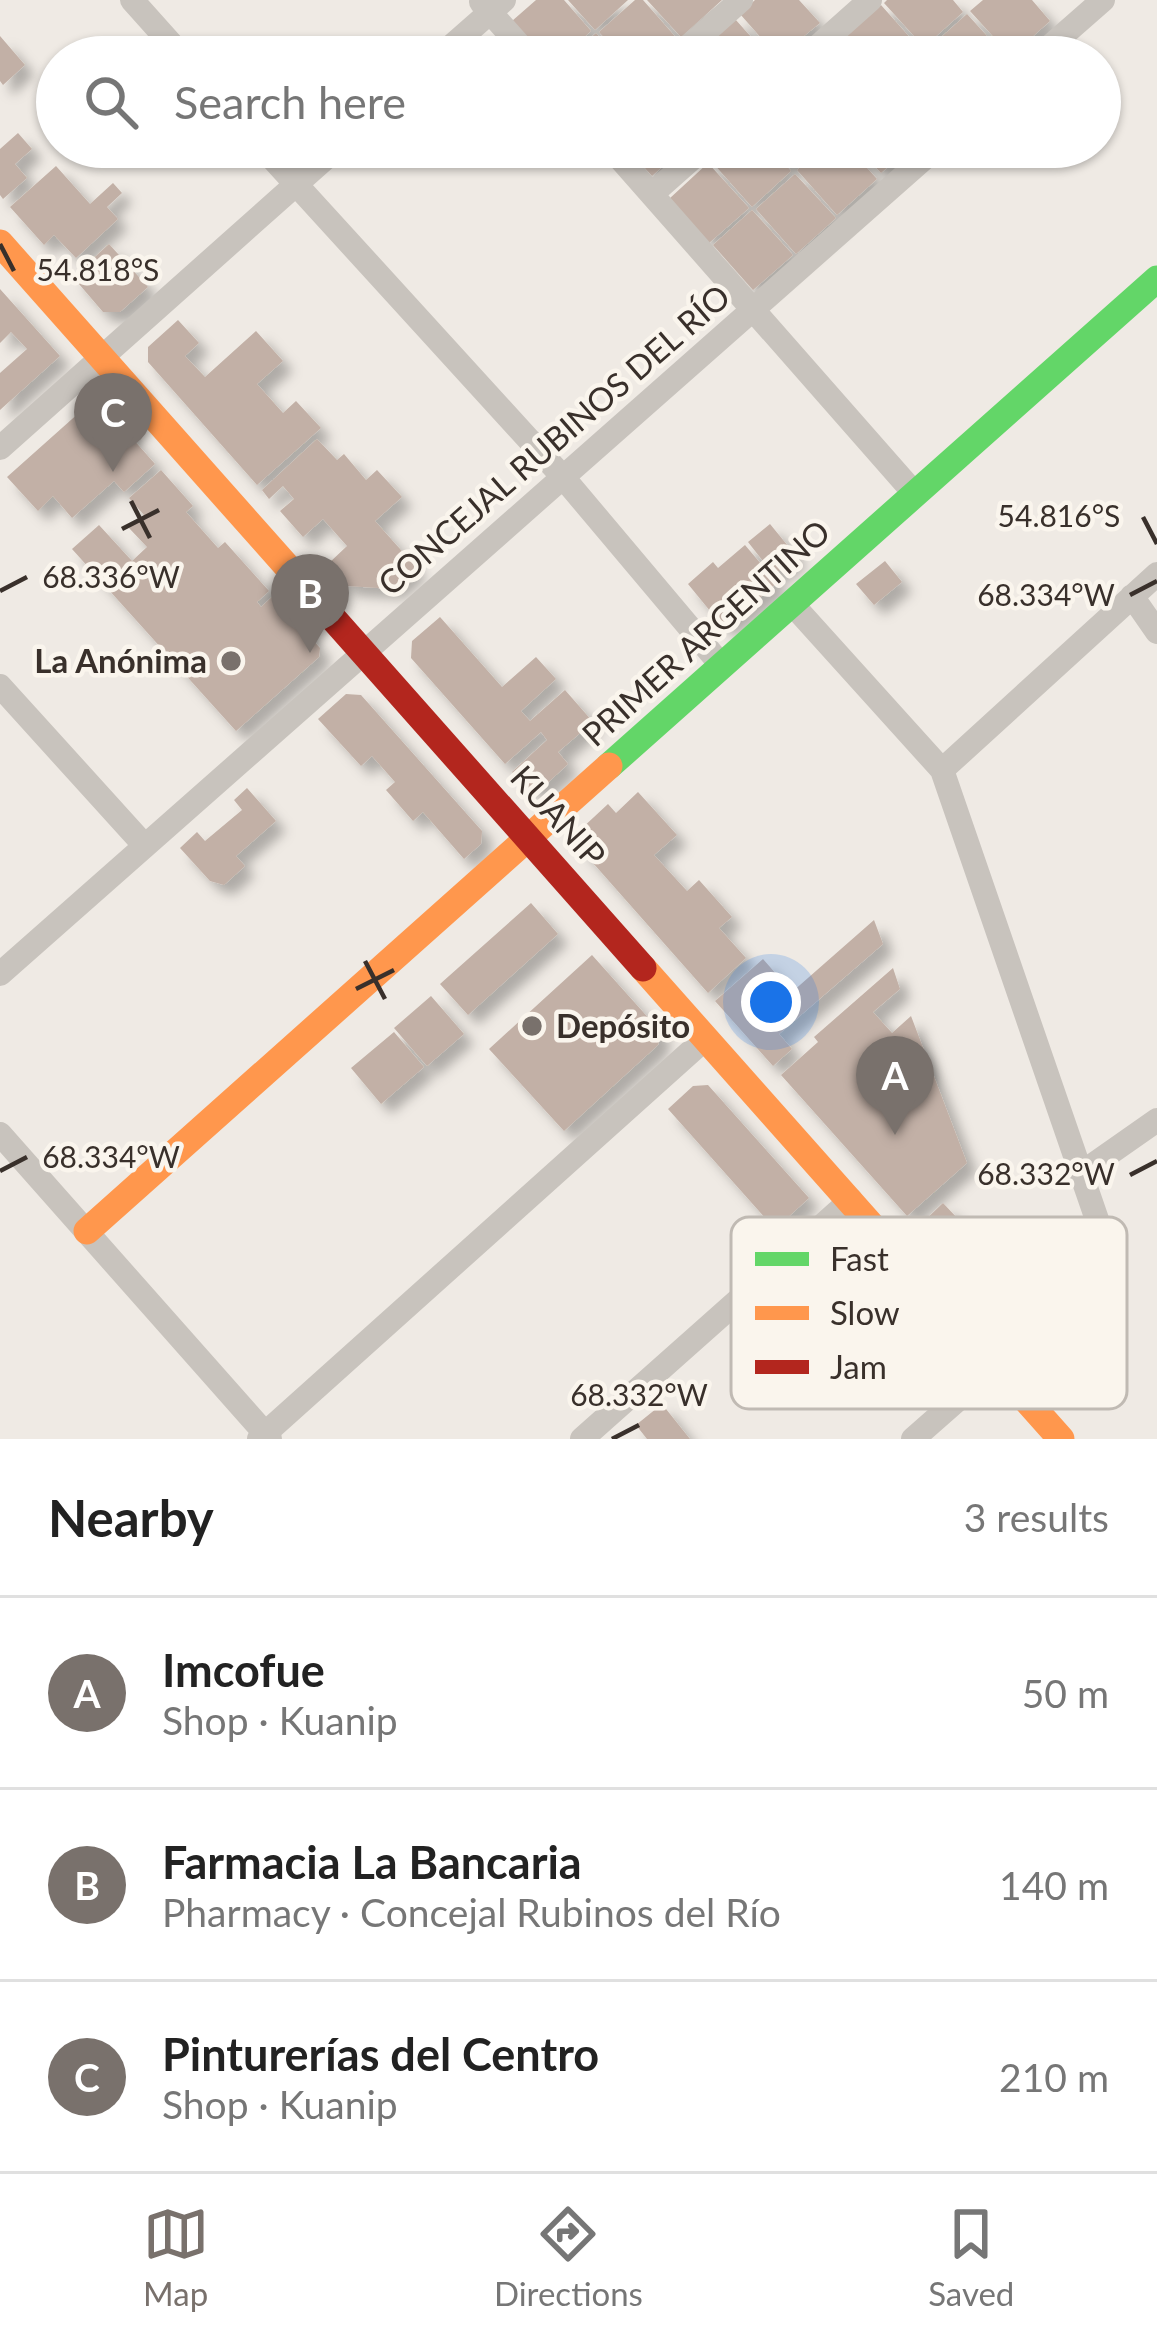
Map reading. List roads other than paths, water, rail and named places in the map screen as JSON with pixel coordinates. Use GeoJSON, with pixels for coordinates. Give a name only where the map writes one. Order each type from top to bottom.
{"type":"FeatureCollection","features":[{"type":"Feature","properties":{"kind":"main road","name":"KUANIP"},"geometry":{"type":"LineString","coordinates":[[0,243],[866,1217]]}},
{"type":"Feature","properties":{"kind":"main road","name":"PRIMER ARGENTINO"},"geometry":{"type":"LineString","coordinates":[[87,1231],[1157,279]]}},
{"type":"Feature","properties":{"kind":"main road","name":"KUANIP"},"geometry":{"type":"LineString","coordinates":[[1034,1409],[1061,1439]]}},
{"type":"Feature","properties":{"kind":"street"},"geometry":{"type":"LineString","coordinates":[[132,0],[164,36]]}},
{"type":"Feature","properties":{"kind":"street"},"geometry":{"type":"LineString","coordinates":[[701,36],[741,0]]}},
{"type":"Feature","properties":{"kind":"street"},"geometry":{"type":"LineString","coordinates":[[830,36],[870,0]]}},
{"type":"Feature","properties":{"kind":"street"},"geometry":{"type":"LineString","coordinates":[[1062,36],[1103,0]]}},
{"type":"Feature","properties":{"kind":"street"},"geometry":{"type":"LineString","coordinates":[[460,36],[491,4],[515,36]]}},
{"type":"Feature","properties":{"kind":"street"},"geometry":{"type":"LineString","coordinates":[[281,168],[562,476],[722,666]]}},
{"type":"Feature","properties":{"kind":"street"},"geometry":{"type":"LineString","coordinates":[[0,448],[315,168]]}},
{"type":"Feature","properties":{"kind":"street"},"geometry":{"type":"LineString","coordinates":[[629,168],[915,494]]}},
{"type":"Feature","properties":{"kind":"street"},"geometry":{"type":"LineString","coordinates":[[652,193],[681,168]]}},
{"type":"Feature","properties":{"kind":"street","name":"CONCEJAL RUBINOS DEL RÍO"},"geometry":{"type":"LineString","coordinates":[[0,974],[913,168]]}},
{"type":"Feature","properties":{"kind":"street"},"geometry":{"type":"LineString","coordinates":[[942,770],[1157,574]]}},
{"type":"Feature","properties":{"kind":"street"},"geometry":{"type":"LineString","coordinates":[[1132,596],[1157,632]]}},
{"type":"Feature","properties":{"kind":"street"},"geometry":{"type":"LineString","coordinates":[[793,605],[942,770],[1095,1217]]}},
{"type":"Feature","properties":{"kind":"street"},"geometry":{"type":"LineString","coordinates":[[0,686],[145,846]]}},
{"type":"Feature","properties":{"kind":"street"},"geometry":{"type":"LineString","coordinates":[[0,1134],[265,1437],[706,1038]]}},
{"type":"Feature","properties":{"kind":"street"},"geometry":{"type":"LineString","coordinates":[[1080,1174],[1157,1120]]}},
{"type":"Feature","properties":{"kind":"street"},"geometry":{"type":"LineString","coordinates":[[832,1217],[851,1200]]}},
{"type":"Feature","properties":{"kind":"street"},"geometry":{"type":"LineString","coordinates":[[582,1439],[731,1307]]}},
{"type":"Feature","properties":{"kind":"street"},"geometry":{"type":"LineString","coordinates":[[913,1439],[947,1409]]}},
{"type":"Feature","properties":{"kind":"place","name":"Pinturerías del Centro"},"geometry":{"type":"Point","coordinates":[113,472]}},
{"type":"Feature","properties":{"kind":"place","name":"Farmacia La Bancaria"},"geometry":{"type":"Point","coordinates":[310,653]}},
{"type":"Feature","properties":{"kind":"place","name":"La Anónima"},"geometry":{"type":"Point","coordinates":[231,661]}},
{"type":"Feature","properties":{"kind":"place","name":"Depósito"},"geometry":{"type":"Point","coordinates":[532,1026]}},
{"type":"Feature","properties":{"kind":"place","name":"Imcofue"},"geometry":{"type":"Point","coordinates":[895,1135]}}]}
